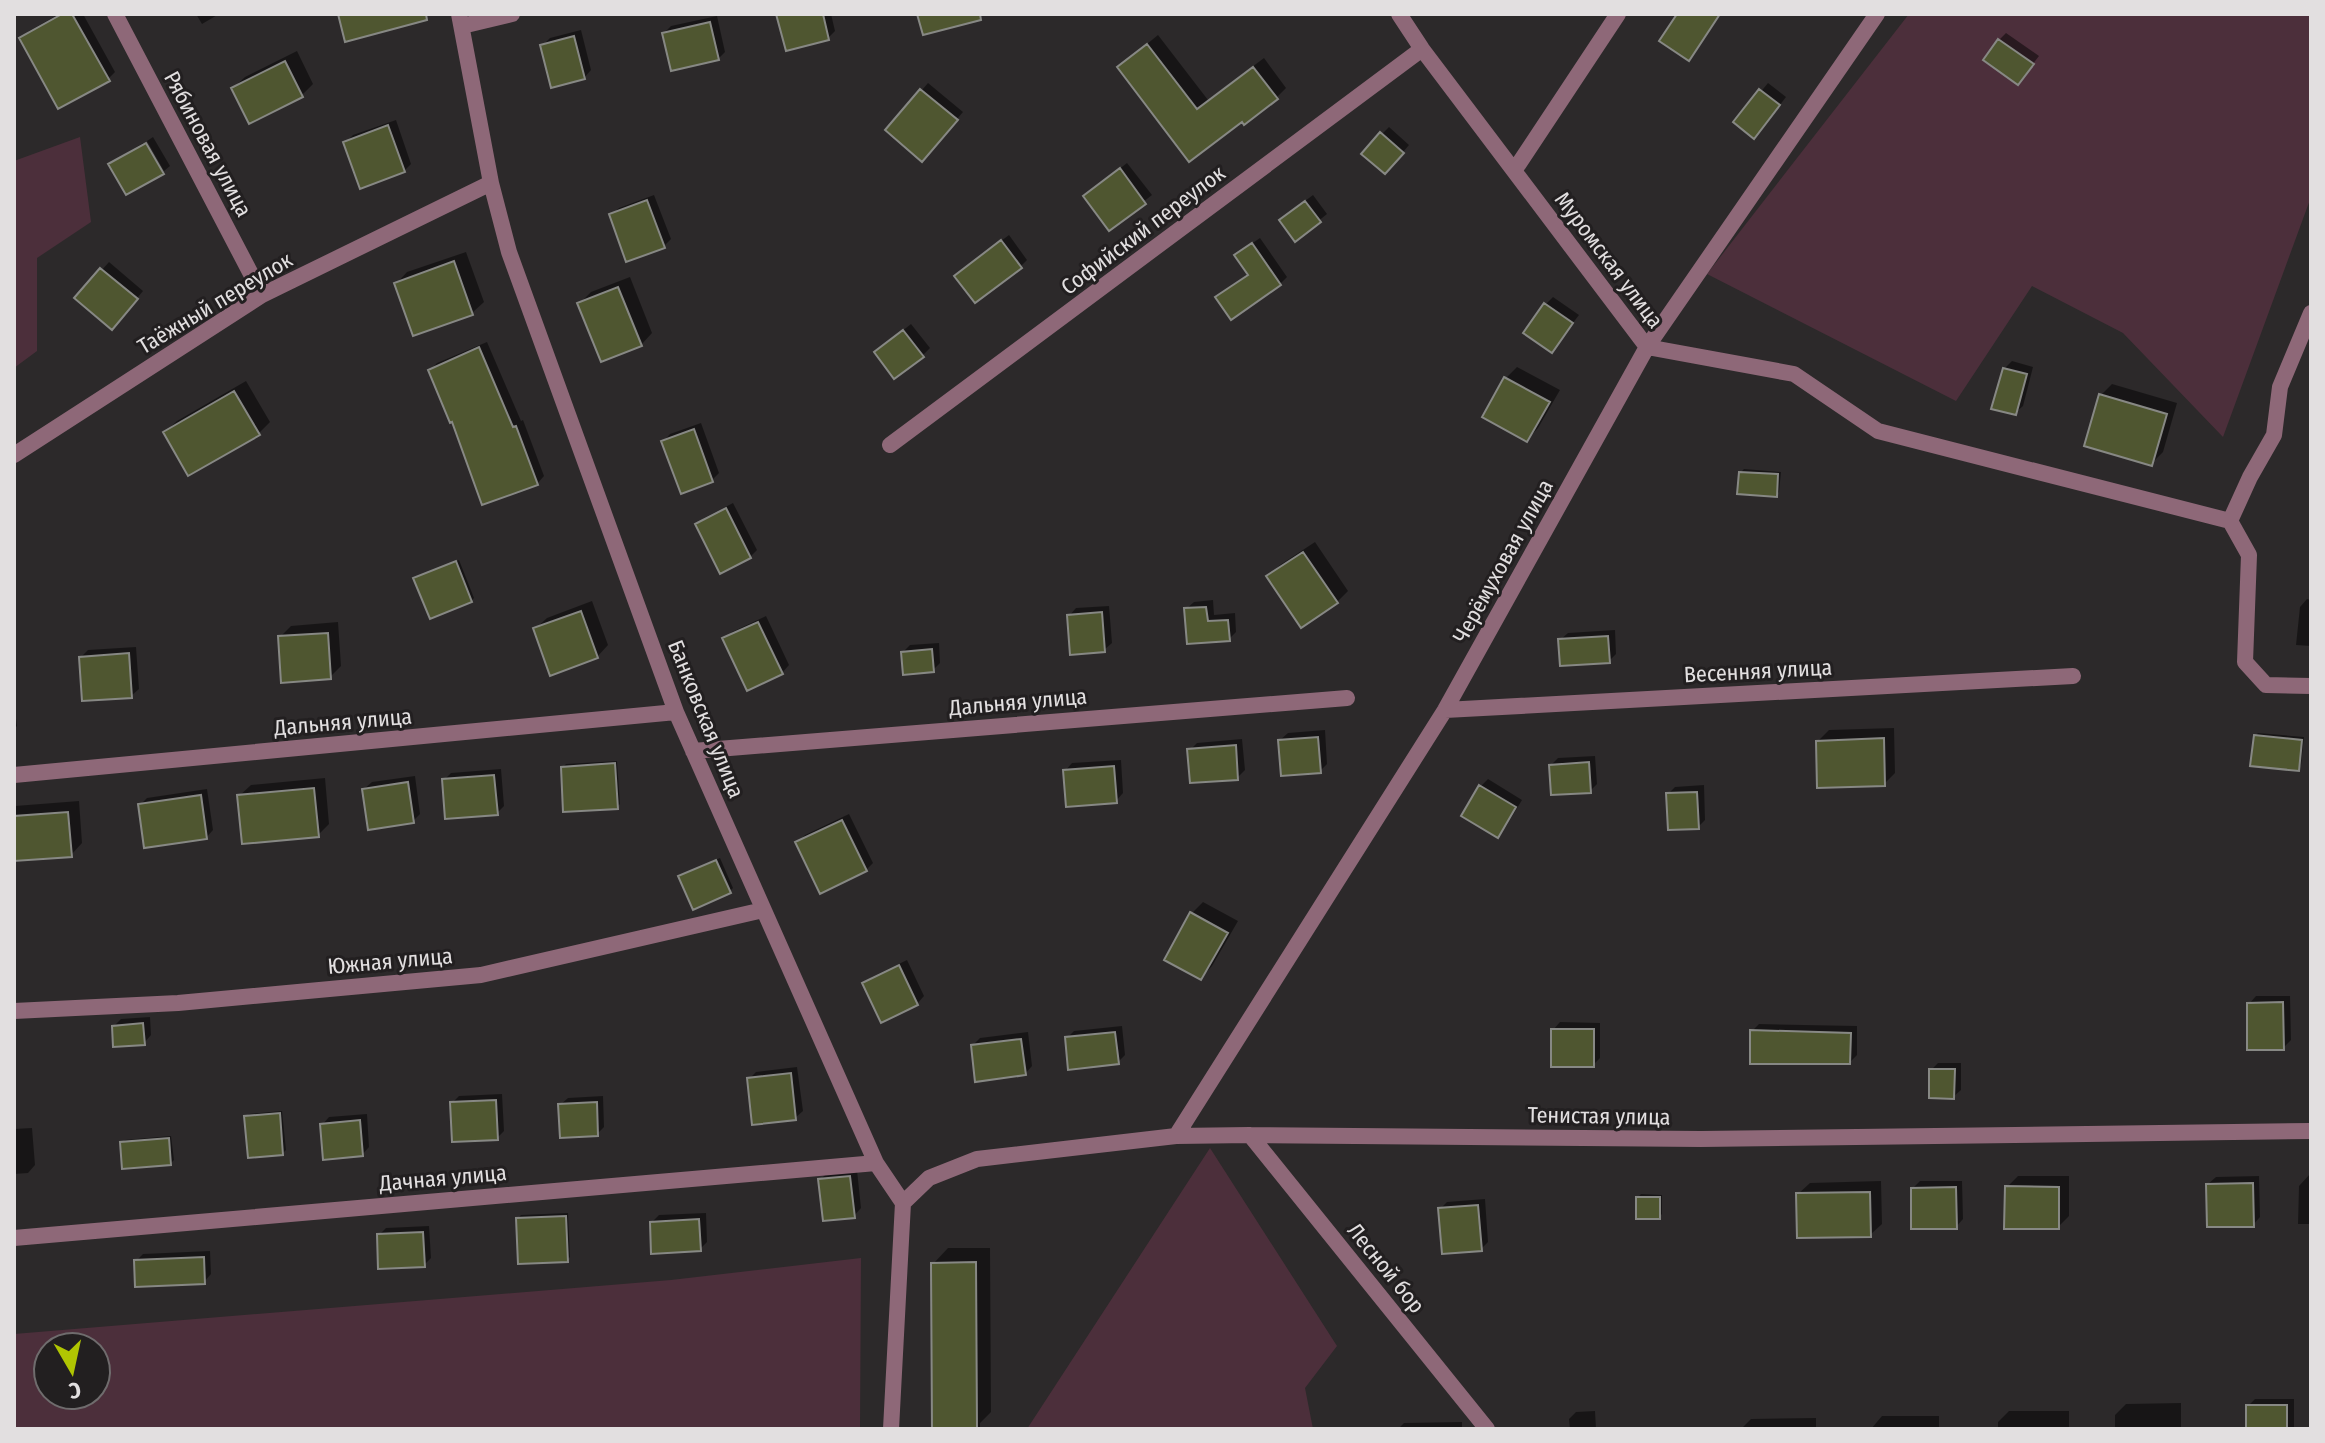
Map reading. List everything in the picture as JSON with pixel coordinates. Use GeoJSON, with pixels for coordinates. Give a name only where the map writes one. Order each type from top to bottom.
{"type":"FeatureCollection","features":[{"type":"Feature","properties":{"kind":"street","name":"Рябиновая улица"},"geometry":{"type":"LineString","coordinates":[[115,14],[262,295]]}},
{"type":"Feature","properties":{"kind":"street"},"geometry":{"type":"LineString","coordinates":[[461,20],[512,14]]}},
{"type":"Feature","properties":{"kind":"street","name":"Муромская улица"},"geometry":{"type":"LineString","coordinates":[[1399,14],[1422,49],[1647,347],[1794,374],[1878,431],[2230,521]]}},
{"type":"Feature","properties":{"kind":"street"},"geometry":{"type":"LineString","coordinates":[[1514,171],[1618,14]]}},
{"type":"Feature","properties":{"kind":"street","name":"Черёмуховая улица"},"geometry":{"type":"LineString","coordinates":[[1176,1136],[1445,710],[1647,347],[1877,14]]}},
{"type":"Feature","properties":{"kind":"street","name":"Банковская улица"},"geometry":{"type":"LineString","coordinates":[[461,20],[491,183],[509,252],[676,712],[876,1163],[903,1203]]}},
{"type":"Feature","properties":{"kind":"street","name":"Софийский переулок"},"geometry":{"type":"LineString","coordinates":[[890,445],[1422,49]]}},
{"type":"Feature","properties":{"kind":"street","name":"Таёжный переулок"},"geometry":{"type":"LineString","coordinates":[[14,455],[262,295],[491,183]]}},
{"type":"Feature","properties":{"kind":"street"},"geometry":{"type":"LineString","coordinates":[[2311,313],[2280,387],[2274,435],[2230,521],[2249,555],[2245,662],[2266,685],[2311,686]]}},
{"type":"Feature","properties":{"kind":"street","name":"Весенняя улица"},"geometry":{"type":"LineString","coordinates":[[1445,710],[2073,676]]}},
{"type":"Feature","properties":{"kind":"street","name":"Дальняя улица"},"geometry":{"type":"LineString","coordinates":[[693,751],[1347,698]]}},
{"type":"Feature","properties":{"kind":"street","name":"Дальняя улица"},"geometry":{"type":"LineString","coordinates":[[14,775],[676,712]]}},
{"type":"Feature","properties":{"kind":"street","name":"Южная улица"},"geometry":{"type":"LineString","coordinates":[[14,1011],[178,1003],[481,975],[763,910]]}},
{"type":"Feature","properties":{"kind":"street","name":"Тенистая улица"},"geometry":{"type":"LineString","coordinates":[[903,1203],[929,1178],[977,1159],[1176,1136],[1701,1139],[2311,1131]]}},
{"type":"Feature","properties":{"kind":"street","name":"Лесной бор"},"geometry":{"type":"LineString","coordinates":[[1250,1135],[1487,1429]]}},
{"type":"Feature","properties":{"kind":"street","name":"Дачная улица"},"geometry":{"type":"LineString","coordinates":[[14,1238],[876,1163]]}},
{"type":"Feature","properties":{"kind":"street"},"geometry":{"type":"LineString","coordinates":[[891,1429],[903,1203]]}},
{"type":"Feature","properties":{"kind":"shaded area"},"geometry":{"type":"Polygon","coordinates":[[[1909,14],[2311,14],[2311,197],[2223,437],[2123,333],[2032,286],[1956,401],[1707,274],[1909,14]]]}},
{"type":"Feature","properties":{"kind":"shaded area"},"geometry":{"type":"Polygon","coordinates":[[[80,137],[91,222],[37,258],[37,351],[14,368],[14,161],[80,137]]]}},
{"type":"Feature","properties":{"kind":"shaded area"},"geometry":{"type":"Polygon","coordinates":[[[1210,1148],[1337,1346],[1305,1388],[1313,1429],[1027,1429],[1210,1148]]]}},
{"type":"Feature","properties":{"kind":"shaded area"},"geometry":{"type":"Polygon","coordinates":[[[861,1258],[860,1429],[14,1429],[14,1334],[32,1333],[32,1411],[112,1411],[112,1331],[50,1331],[671,1280],[861,1258]]]}},
{"type":"Feature","properties":{"kind":"building"},"geometry":{"type":"Polygon","coordinates":[[[62,14],[72,14],[110,81],[58,109],[19,38],[62,14]]]}},
{"type":"Feature","properties":{"kind":"building"},"geometry":{"type":"Polygon","coordinates":[[[338,14],[426,14],[427,20],[345,42],[338,14]]]}},
{"type":"Feature","properties":{"kind":"building"},"geometry":{"type":"Polygon","coordinates":[[[776,14],[823,14],[829,40],[786,51],[776,14]]]}},
{"type":"Feature","properties":{"kind":"building"},"geometry":{"type":"Polygon","coordinates":[[[917,14],[980,14],[981,20],[923,35],[917,14]]]}},
{"type":"Feature","properties":{"kind":"building"},"geometry":{"type":"Polygon","coordinates":[[[1677,14],[1720,14],[1689,61],[1659,41],[1677,14]]]}},
{"type":"Feature","properties":{"kind":"building"},"geometry":{"type":"Polygon","coordinates":[[[710,22],[719,60],[671,71],[662,33],[710,22]]]}},
{"type":"Feature","properties":{"kind":"building"},"geometry":{"type":"Polygon","coordinates":[[[574,36],[585,79],[551,88],[540,45],[574,36]]]}},
{"type":"Feature","properties":{"kind":"building"},"geometry":{"type":"Polygon","coordinates":[[[1998,39],[2034,64],[2018,85],[1983,60],[1998,39]]]}},
{"type":"Feature","properties":{"kind":"building"},"geometry":{"type":"Polygon","coordinates":[[[1147,44],[1197,109],[1253,67],[1278,99],[1189,162],[1117,67],[1147,44]]]}},
{"type":"Feature","properties":{"kind":"building"},"geometry":{"type":"Polygon","coordinates":[[[285,61],[303,97],[249,124],[231,88],[285,61]]]}},
{"type":"Feature","properties":{"kind":"building"},"geometry":{"type":"Polygon","coordinates":[[[920,89],[958,120],[922,162],[885,130],[920,89]]]}},
{"type":"Feature","properties":{"kind":"building"},"geometry":{"type":"Polygon","coordinates":[[[1759,89],[1780,105],[1754,139],[1733,122],[1759,89]]]}},
{"type":"Feature","properties":{"kind":"building"},"geometry":{"type":"Polygon","coordinates":[[[388,125],[405,172],[360,189],[343,142],[388,125]]]}},
{"type":"Feature","properties":{"kind":"building"},"geometry":{"type":"Polygon","coordinates":[[[1380,132],[1404,153],[1385,174],[1361,154],[1380,132]]]}},
{"type":"Feature","properties":{"kind":"building"},"geometry":{"type":"Polygon","coordinates":[[[146,143],[164,174],[126,195],[108,164],[146,143]]]}},
{"type":"Feature","properties":{"kind":"building"},"geometry":{"type":"Polygon","coordinates":[[[1120,168],[1146,204],[1109,231],[1083,196],[1120,168]]]}},
{"type":"Feature","properties":{"kind":"building"},"geometry":{"type":"Polygon","coordinates":[[[647,200],[665,248],[626,262],[609,214],[647,200]]]}},
{"type":"Feature","properties":{"kind":"building"},"geometry":{"type":"Polygon","coordinates":[[[1305,201],[1321,222],[1295,242],[1279,220],[1305,201]]]}},
{"type":"Feature","properties":{"kind":"building"},"geometry":{"type":"Polygon","coordinates":[[[1001,240],[1022,268],[975,303],[954,276],[1001,240]]]}},
{"type":"Feature","properties":{"kind":"building"},"geometry":{"type":"Polygon","coordinates":[[[1252,243],[1281,285],[1231,320],[1215,297],[1248,275],[1234,255],[1252,243]]]}},
{"type":"Feature","properties":{"kind":"building"},"geometry":{"type":"Polygon","coordinates":[[[454,261],[473,315],[413,336],[394,283],[454,261]]]}},
{"type":"Feature","properties":{"kind":"building"},"geometry":{"type":"Polygon","coordinates":[[[100,268],[138,299],[112,330],[74,298],[100,268]]]}},
{"type":"Feature","properties":{"kind":"building"},"geometry":{"type":"Polygon","coordinates":[[[618,287],[642,346],[601,362],[577,303],[618,287]]]}},
{"type":"Feature","properties":{"kind":"building"},"geometry":{"type":"Polygon","coordinates":[[[1544,303],[1573,323],[1552,353],[1523,333],[1544,303]]]}},
{"type":"Feature","properties":{"kind":"building"},"geometry":{"type":"Polygon","coordinates":[[[903,330],[924,357],[894,379],[874,352],[903,330]]]}},
{"type":"Feature","properties":{"kind":"building"},"geometry":{"type":"Polygon","coordinates":[[[479,347],[513,427],[516,426],[538,485],[482,505],[452,422],[428,370],[479,347]]]}},
{"type":"Feature","properties":{"kind":"building"},"geometry":{"type":"Polygon","coordinates":[[[2003,368],[2027,374],[2016,415],[1991,409],[2003,368]]]}},
{"type":"Feature","properties":{"kind":"building"},"geometry":{"type":"Polygon","coordinates":[[[1504,377],[1550,402],[1527,442],[1482,417],[1504,377]]]}},
{"type":"Feature","properties":{"kind":"building"},"geometry":{"type":"Polygon","coordinates":[[[234,391],[260,435],[188,476],[163,432],[234,391]]]}},
{"type":"Feature","properties":{"kind":"building"},"geometry":{"type":"Polygon","coordinates":[[[2099,394],[2167,414],[2152,466],[2084,446],[2099,394]]]}},
{"type":"Feature","properties":{"kind":"building"},"geometry":{"type":"Polygon","coordinates":[[[694,429],[713,482],[681,494],[661,441],[694,429]]]}},
{"type":"Feature","properties":{"kind":"building"},"geometry":{"type":"Polygon","coordinates":[[[1739,472],[1778,474],[1777,497],[1737,494],[1739,472]]]}},
{"type":"Feature","properties":{"kind":"building"},"geometry":{"type":"Polygon","coordinates":[[[726,508],[751,558],[720,574],[695,524],[726,508]]]}},
{"type":"Feature","properties":{"kind":"building"},"geometry":{"type":"Polygon","coordinates":[[[1303,552],[1338,603],[1301,628],[1266,576],[1303,552]]]}},
{"type":"Feature","properties":{"kind":"building"},"geometry":{"type":"Polygon","coordinates":[[[456,561],[472,602],[430,619],[413,578],[456,561]]]}},
{"type":"Feature","properties":{"kind":"building"},"geometry":{"type":"Polygon","coordinates":[[[1206,607],[1208,621],[1228,620],[1230,641],[1187,644],[1184,608],[1206,607]]]}},
{"type":"Feature","properties":{"kind":"building"},"geometry":{"type":"Polygon","coordinates":[[[581,611],[598,658],[550,676],[533,628],[581,611]]]}},
{"type":"Feature","properties":{"kind":"building"},"geometry":{"type":"Polygon","coordinates":[[[1102,612],[1105,652],[1070,655],[1067,615],[1102,612]]]}},
{"type":"Feature","properties":{"kind":"building"},"geometry":{"type":"Polygon","coordinates":[[[758,622],[783,674],[747,691],[722,638],[758,622]]]}},
{"type":"Feature","properties":{"kind":"building"},"geometry":{"type":"Polygon","coordinates":[[[328,633],[331,679],[281,683],[278,636],[328,633]]]}},
{"type":"Feature","properties":{"kind":"building"},"geometry":{"type":"Polygon","coordinates":[[[1608,636],[1610,663],[1560,666],[1558,639],[1608,636]]]}},
{"type":"Feature","properties":{"kind":"building"},"geometry":{"type":"Polygon","coordinates":[[[932,649],[934,672],[903,675],[901,652],[932,649]]]}},
{"type":"Feature","properties":{"kind":"building"},"geometry":{"type":"Polygon","coordinates":[[[129,653],[132,698],[82,701],[79,657],[129,653]]]}},
{"type":"Feature","properties":{"kind":"building"},"geometry":{"type":"Polygon","coordinates":[[[2254,735],[2302,740],[2299,771],[2250,766],[2254,735]]]}},
{"type":"Feature","properties":{"kind":"building"},"geometry":{"type":"Polygon","coordinates":[[[1318,737],[1321,773],[1281,776],[1278,740],[1318,737]]]}},
{"type":"Feature","properties":{"kind":"building"},"geometry":{"type":"Polygon","coordinates":[[[1884,738],[1885,786],[1817,788],[1816,741],[1884,738]]]}},
{"type":"Feature","properties":{"kind":"building"},"geometry":{"type":"Polygon","coordinates":[[[1236,745],[1238,780],[1190,783],[1187,749],[1236,745]]]}},
{"type":"Feature","properties":{"kind":"building"},"geometry":{"type":"Polygon","coordinates":[[[1589,762],[1591,793],[1551,795],[1549,765],[1589,762]]]}},
{"type":"Feature","properties":{"kind":"building"},"geometry":{"type":"Polygon","coordinates":[[[615,763],[618,809],[563,812],[561,767],[615,763]]]}},
{"type":"Feature","properties":{"kind":"building"},"geometry":{"type":"Polygon","coordinates":[[[1114,766],[1117,803],[1066,807],[1063,770],[1114,766]]]}},
{"type":"Feature","properties":{"kind":"building"},"geometry":{"type":"Polygon","coordinates":[[[494,775],[498,815],[445,819],[442,779],[494,775]]]}},
{"type":"Feature","properties":{"kind":"building"},"geometry":{"type":"Polygon","coordinates":[[[408,782],[414,823],[368,830],[362,789],[408,782]]]}},
{"type":"Feature","properties":{"kind":"building"},"geometry":{"type":"Polygon","coordinates":[[[1479,785],[1516,807],[1498,838],[1461,816],[1479,785]]]}},
{"type":"Feature","properties":{"kind":"building"},"geometry":{"type":"Polygon","coordinates":[[[314,788],[319,837],[242,844],[237,795],[314,788]]]}},
{"type":"Feature","properties":{"kind":"building"},"geometry":{"type":"Polygon","coordinates":[[[1697,792],[1699,829],[1668,830],[1666,793],[1697,792]]]}},
{"type":"Feature","properties":{"kind":"building"},"geometry":{"type":"Polygon","coordinates":[[[201,795],[207,839],[144,848],[138,804],[201,795]]]}},
{"type":"Feature","properties":{"kind":"building"},"geometry":{"type":"Polygon","coordinates":[[[68,812],[72,857],[14,861],[14,816],[68,812]]]}},
{"type":"Feature","properties":{"kind":"building"},"geometry":{"type":"Polygon","coordinates":[[[842,820],[867,871],[820,894],[795,842],[842,820]]]}},
{"type":"Feature","properties":{"kind":"building"},"geometry":{"type":"Polygon","coordinates":[[[716,860],[731,893],[693,910],[678,876],[716,860]]]}},
{"type":"Feature","properties":{"kind":"building"},"geometry":{"type":"Polygon","coordinates":[[[1190,912],[1228,933],[1201,980],[1164,960],[1190,912]]]}},
{"type":"Feature","properties":{"kind":"building"},"geometry":{"type":"Polygon","coordinates":[[[899,965],[918,1005],[881,1023],[862,983],[899,965]]]}},
{"type":"Feature","properties":{"kind":"building"},"geometry":{"type":"Polygon","coordinates":[[[2283,1002],[2284,1050],[2247,1050],[2247,1003],[2283,1002]]]}},
{"type":"Feature","properties":{"kind":"building"},"geometry":{"type":"Polygon","coordinates":[[[143,1023],[145,1045],[113,1047],[112,1026],[143,1023]]]}},
{"type":"Feature","properties":{"kind":"building"},"geometry":{"type":"Polygon","coordinates":[[[1551,1029],[1594,1029],[1594,1067],[1551,1067],[1551,1029]]]}},
{"type":"Feature","properties":{"kind":"building"},"geometry":{"type":"Polygon","coordinates":[[[1750,1030],[1851,1033],[1850,1064],[1750,1064],[1750,1030]]]}},
{"type":"Feature","properties":{"kind":"building"},"geometry":{"type":"Polygon","coordinates":[[[1115,1032],[1119,1064],[1068,1070],[1065,1037],[1115,1032]]]}},
{"type":"Feature","properties":{"kind":"building"},"geometry":{"type":"Polygon","coordinates":[[[1021,1039],[1026,1075],[975,1082],[971,1045],[1021,1039]]]}},
{"type":"Feature","properties":{"kind":"building"},"geometry":{"type":"Polygon","coordinates":[[[1929,1069],[1955,1069],[1954,1099],[1929,1098],[1929,1069]]]}},
{"type":"Feature","properties":{"kind":"building"},"geometry":{"type":"Polygon","coordinates":[[[791,1073],[796,1120],[752,1125],[747,1078],[791,1073]]]}},
{"type":"Feature","properties":{"kind":"building"},"geometry":{"type":"Polygon","coordinates":[[[496,1100],[498,1140],[452,1142],[450,1102],[496,1100]]]}},
{"type":"Feature","properties":{"kind":"building"},"geometry":{"type":"Polygon","coordinates":[[[597,1102],[598,1136],[560,1138],[558,1104],[597,1102]]]}},
{"type":"Feature","properties":{"kind":"building"},"geometry":{"type":"Polygon","coordinates":[[[280,1113],[283,1155],[248,1158],[244,1116],[280,1113]]]}},
{"type":"Feature","properties":{"kind":"building"},"geometry":{"type":"Polygon","coordinates":[[[360,1120],[363,1156],[323,1160],[320,1124],[360,1120]]]}},
{"type":"Feature","properties":{"kind":"building"},"geometry":{"type":"Polygon","coordinates":[[[169,1138],[171,1165],[122,1169],[120,1142],[169,1138]]]}},
{"type":"Feature","properties":{"kind":"building"},"geometry":{"type":"Polygon","coordinates":[[[850,1176],[855,1218],[823,1221],[818,1179],[850,1176]]]}},
{"type":"Feature","properties":{"kind":"building"},"geometry":{"type":"Polygon","coordinates":[[[2253,1183],[2254,1227],[2207,1227],[2206,1184],[2253,1183]]]}},
{"type":"Feature","properties":{"kind":"building"},"geometry":{"type":"Polygon","coordinates":[[[2005,1186],[2059,1187],[2059,1229],[2004,1229],[2005,1186]]]}},
{"type":"Feature","properties":{"kind":"building"},"geometry":{"type":"Polygon","coordinates":[[[1956,1187],[1957,1229],[1911,1229],[1911,1188],[1956,1187]]]}},
{"type":"Feature","properties":{"kind":"building"},"geometry":{"type":"Polygon","coordinates":[[[1870,1192],[1871,1237],[1797,1238],[1796,1193],[1870,1192]]]}},
{"type":"Feature","properties":{"kind":"building"},"geometry":{"type":"Polygon","coordinates":[[[1636,1197],[1660,1197],[1660,1219],[1636,1219],[1636,1197]]]}},
{"type":"Feature","properties":{"kind":"building"},"geometry":{"type":"Polygon","coordinates":[[[1478,1205],[1482,1251],[1442,1254],[1438,1208],[1478,1205]]]}},
{"type":"Feature","properties":{"kind":"building"},"geometry":{"type":"Polygon","coordinates":[[[566,1216],[568,1262],[518,1264],[516,1218],[566,1216]]]}},
{"type":"Feature","properties":{"kind":"building"},"geometry":{"type":"Polygon","coordinates":[[[699,1219],[701,1251],[651,1254],[650,1222],[699,1219]]]}},
{"type":"Feature","properties":{"kind":"building"},"geometry":{"type":"Polygon","coordinates":[[[423,1232],[425,1267],[378,1269],[377,1234],[423,1232]]]}},
{"type":"Feature","properties":{"kind":"building"},"geometry":{"type":"Polygon","coordinates":[[[204,1257],[205,1284],[135,1287],[134,1260],[204,1257]]]}},
{"type":"Feature","properties":{"kind":"building"},"geometry":{"type":"Polygon","coordinates":[[[976,1262],[977,1429],[932,1429],[931,1263],[976,1262]]]}},
{"type":"Feature","properties":{"kind":"building"},"geometry":{"type":"Polygon","coordinates":[[[2246,1405],[2287,1405],[2287,1429],[2246,1429],[2246,1405]]]}}]}
